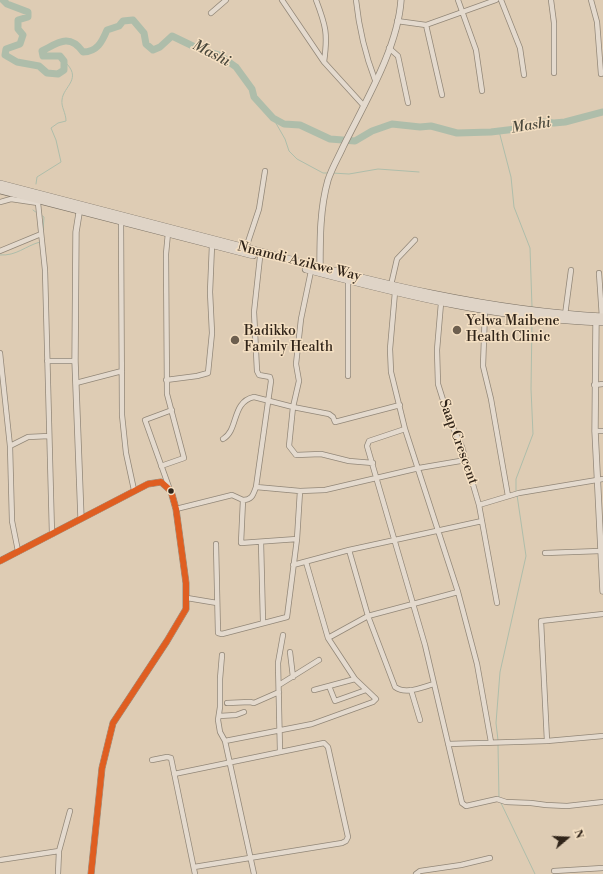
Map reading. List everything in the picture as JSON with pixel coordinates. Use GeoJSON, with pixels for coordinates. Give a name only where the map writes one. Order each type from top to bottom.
{"type":"FeatureCollection","features":[{"type":"Feature","properties":{"kind":"highway","name":"Nnamdi Azikwe Way"},"geometry":{"type":"LineString","coordinates":[[0,184],[121,221],[348,280],[480,304],[600,319]]}},
{"type":"Feature","properties":{"kind":"highway","name":"Nnamdi Azikwe Way"},"geometry":{"type":"LineString","coordinates":[[0,190],[246,248],[441,303],[518,316],[600,319]]}},
{"type":"Feature","properties":{"kind":"street"},"geometry":{"type":"LineString","coordinates":[[212,13],[226,0]]}},
{"type":"Feature","properties":{"kind":"street"},"geometry":{"type":"LineString","coordinates":[[282,0],[324,62],[364,106]]}},
{"type":"Feature","properties":{"kind":"street"},"geometry":{"type":"LineString","coordinates":[[316,0],[327,30],[324,62]]}},
{"type":"Feature","properties":{"kind":"street"},"geometry":{"type":"LineString","coordinates":[[356,0],[358,22],[365,52],[376,80]]}},
{"type":"Feature","properties":{"kind":"street"},"geometry":{"type":"LineString","coordinates":[[320,268],[320,228],[328,180],[364,106],[389,48],[397,21],[401,0]]}},
{"type":"Feature","properties":{"kind":"street"},"geometry":{"type":"LineString","coordinates":[[458,0],[461,13],[476,50],[482,91]]}},
{"type":"Feature","properties":{"kind":"street"},"geometry":{"type":"LineString","coordinates":[[397,21],[426,25],[496,0]]}},
{"type":"Feature","properties":{"kind":"street"},"geometry":{"type":"LineString","coordinates":[[501,0],[518,42],[524,75]]}},
{"type":"Feature","properties":{"kind":"street"},"geometry":{"type":"LineString","coordinates":[[551,0],[554,23],[554,73]]}},
{"type":"Feature","properties":{"kind":"street"},"geometry":{"type":"LineString","coordinates":[[591,0],[597,22],[601,74]]}},
{"type":"Feature","properties":{"kind":"street"},"geometry":{"type":"LineString","coordinates":[[426,25],[442,95]]}},
{"type":"Feature","properties":{"kind":"street"},"geometry":{"type":"LineString","coordinates":[[389,48],[398,56],[408,103]]}},
{"type":"Feature","properties":{"kind":"street"},"geometry":{"type":"LineString","coordinates":[[246,248],[259,208],[265,171]]}},
{"type":"Feature","properties":{"kind":"street"},"geometry":{"type":"LineString","coordinates":[[0,202],[11,199],[38,203],[45,270],[52,534]]}},
{"type":"Feature","properties":{"kind":"street"},"geometry":{"type":"LineString","coordinates":[[80,208],[76,232],[75,361],[81,518]]}},
{"type":"Feature","properties":{"kind":"street"},"geometry":{"type":"LineString","coordinates":[[121,221],[122,415],[126,453],[134,490]]}},
{"type":"Feature","properties":{"kind":"street"},"geometry":{"type":"LineString","coordinates":[[161,466],[184,458],[167,394],[166,380],[166,254],[168,233]]}},
{"type":"Feature","properties":{"kind":"street"},"geometry":{"type":"LineString","coordinates":[[0,251],[41,234]]}},
{"type":"Feature","properties":{"kind":"street"},"geometry":{"type":"LineString","coordinates":[[415,240],[397,259],[393,289],[390,349],[391,372],[405,428],[458,592],[477,664],[492,742]]}},
{"type":"Feature","properties":{"kind":"street"},"geometry":{"type":"LineString","coordinates":[[166,380],[198,376],[208,373],[212,333],[210,292],[212,245]]}},
{"type":"Feature","properties":{"kind":"street"},"geometry":{"type":"LineString","coordinates":[[176,509],[232,496],[243,500],[249,500],[252,497],[256,487],[271,379],[256,372],[254,312],[260,257]]}},
{"type":"Feature","properties":{"kind":"street"},"geometry":{"type":"LineString","coordinates":[[311,270],[301,319],[296,364],[299,381],[293,407],[289,446],[296,455],[321,454],[349,461],[373,463]]}},
{"type":"Feature","properties":{"kind":"street"},"geometry":{"type":"LineString","coordinates":[[565,315],[571,270]]}},
{"type":"Feature","properties":{"kind":"street"},"geometry":{"type":"LineString","coordinates":[[599,274],[600,319],[594,385],[596,480],[603,591]]}},
{"type":"Feature","properties":{"kind":"street"},"geometry":{"type":"LineString","coordinates":[[348,280],[348,376]]}},
{"type":"Feature","properties":{"kind":"street","name":"Saap Crescent"},"geometry":{"type":"LineString","coordinates":[[441,303],[437,350],[438,384],[442,403],[460,441],[479,504],[497,603]]}},
{"type":"Feature","properties":{"kind":"street"},"geometry":{"type":"LineString","coordinates":[[485,310],[483,366],[511,495]]}},
{"type":"Feature","properties":{"kind":"street"},"geometry":{"type":"LineString","coordinates":[[0,353],[2,396],[10,446],[12,521],[18,551]]}},
{"type":"Feature","properties":{"kind":"street"},"geometry":{"type":"LineString","coordinates":[[47,361],[75,361]]}},
{"type":"Feature","properties":{"kind":"street"},"geometry":{"type":"LineString","coordinates":[[76,383],[122,371]]}},
{"type":"Feature","properties":{"kind":"street"},"geometry":{"type":"LineString","coordinates":[[594,385],[603,384]]}},
{"type":"Feature","properties":{"kind":"street"},"geometry":{"type":"LineString","coordinates":[[223,440],[231,432],[233,423],[242,402],[254,396],[293,407],[329,414],[333,417],[335,422],[400,405]]}},
{"type":"Feature","properties":{"kind":"street"},"geometry":{"type":"LineString","coordinates":[[91,874],[102,768],[113,723],[184,612],[187,598],[176,509],[145,420],[172,410]]}},
{"type":"Feature","properties":{"kind":"street"},"geometry":{"type":"LineString","coordinates":[[405,428],[367,443],[394,540],[426,645],[463,805],[497,799],[506,802],[567,806],[603,802]]}},
{"type":"Feature","properties":{"kind":"street"},"geometry":{"type":"LineString","coordinates":[[595,431],[603,431]]}},
{"type":"Feature","properties":{"kind":"street"},"geometry":{"type":"LineString","coordinates":[[10,446],[28,437],[49,436]]}},
{"type":"Feature","properties":{"kind":"street"},"geometry":{"type":"LineString","coordinates":[[256,487],[300,491],[325,490],[419,468],[466,460]]}},
{"type":"Feature","properties":{"kind":"street"},"geometry":{"type":"LineString","coordinates":[[479,504],[519,492],[603,479]]}},
{"type":"Feature","properties":{"kind":"street"},"geometry":{"type":"LineString","coordinates":[[0,561],[134,490],[157,481],[165,485],[171,491]]}},
{"type":"Feature","properties":{"kind":"street"},"geometry":{"type":"LineString","coordinates":[[216,544],[217,632],[219,634],[287,617],[297,539],[300,491]]}},
{"type":"Feature","properties":{"kind":"street"},"geometry":{"type":"LineString","coordinates":[[243,500],[241,543],[297,539]]}},
{"type":"Feature","properties":{"kind":"street"},"geometry":{"type":"LineString","coordinates":[[293,565],[349,550],[482,521]]}},
{"type":"Feature","properties":{"kind":"street"},"geometry":{"type":"LineString","coordinates":[[261,542],[263,622]]}},
{"type":"Feature","properties":{"kind":"street"},"geometry":{"type":"LineString","coordinates":[[349,550],[368,616],[395,687],[399,690],[410,690],[434,684]]}},
{"type":"Feature","properties":{"kind":"street"},"geometry":{"type":"LineString","coordinates":[[545,553],[600,551]]}},
{"type":"Feature","properties":{"kind":"street"},"geometry":{"type":"LineString","coordinates":[[225,741],[312,724],[376,700],[372,693],[366,690],[355,679],[328,638],[306,562]]}},
{"type":"Feature","properties":{"kind":"street"},"geometry":{"type":"LineString","coordinates":[[328,638],[368,616],[458,592]]}},
{"type":"Feature","properties":{"kind":"street"},"geometry":{"type":"LineString","coordinates":[[187,598],[217,603]]}},
{"type":"Feature","properties":{"kind":"street"},"geometry":{"type":"LineString","coordinates":[[547,741],[541,621],[603,614]]}},
{"type":"Feature","properties":{"kind":"street"},"geometry":{"type":"LineString","coordinates":[[280,752],[278,663],[283,635]]}},
{"type":"Feature","properties":{"kind":"street"},"geometry":{"type":"LineString","coordinates":[[290,652],[293,677]]}},
{"type":"Feature","properties":{"kind":"street"},"geometry":{"type":"LineString","coordinates":[[222,654],[219,716],[220,732],[225,741],[231,762],[254,874]]}},
{"type":"Feature","properties":{"kind":"street"},"geometry":{"type":"LineString","coordinates":[[279,685],[318,660]]}},
{"type":"Feature","properties":{"kind":"street"},"geometry":{"type":"LineString","coordinates":[[314,690],[355,679]]}},
{"type":"Feature","properties":{"kind":"street"},"geometry":{"type":"LineString","coordinates":[[329,686],[335,701],[366,690]]}},
{"type":"Feature","properties":{"kind":"street"},"geometry":{"type":"LineString","coordinates":[[410,690],[420,720]]}},
{"type":"Feature","properties":{"kind":"street"},"geometry":{"type":"LineString","coordinates":[[227,703],[250,702],[254,704],[279,692]]}},
{"type":"Feature","properties":{"kind":"street"},"geometry":{"type":"LineString","coordinates":[[219,716],[236,715],[244,712]]}},
{"type":"Feature","properties":{"kind":"street"},"geometry":{"type":"LineString","coordinates":[[448,744],[547,741],[603,736]]}},
{"type":"Feature","properties":{"kind":"street"},"geometry":{"type":"LineString","coordinates":[[174,774],[320,743],[324,744],[328,747],[348,837],[346,841],[342,843],[194,868]]}},
{"type":"Feature","properties":{"kind":"street"},"geometry":{"type":"LineString","coordinates":[[152,760],[170,757],[195,874]]}},
{"type":"Feature","properties":{"kind":"street"},"geometry":{"type":"LineString","coordinates":[[58,874],[59,851],[70,811]]}},
{"type":"Feature","properties":{"kind":"street"},"geometry":{"type":"LineString","coordinates":[[0,860],[59,851]]}},
{"type":"Feature","properties":{"kind":"street"},"geometry":{"type":"LineString","coordinates":[[416,874],[420,871],[461,865],[490,858]]}},
{"type":"Feature","properties":{"kind":"street"},"geometry":{"type":"LineString","coordinates":[[554,871],[603,868]]}},
{"type":"Feature","properties":{"kind":"waterway","name":"Mashi"},"geometry":{"type":"LineString","coordinates":[[3,0],[7,4],[28,12],[28,17],[18,20],[18,29],[23,35],[20,44],[6,49],[5,55],[17,62],[39,66],[47,73],[58,74],[64,70],[64,61],[60,56],[43,56],[42,51],[63,41],[68,41],[78,46],[83,52],[88,52],[98,46],[107,30],[119,26],[123,21],[133,20],[144,33],[146,44],[153,50],[160,47],[172,36],[199,49],[219,55],[236,67],[252,89],[254,97],[273,118],[284,124],[300,125],[330,139],[355,141],[372,131],[392,124],[420,127],[431,126],[457,133],[491,132],[524,128],[543,122],[565,122],[603,112]]}},
{"type":"Feature","properties":{"kind":"waterway"},"geometry":{"type":"LineString","coordinates":[[36,184],[37,177],[61,162],[56,140],[51,128],[58,123],[66,121],[62,100],[63,95],[71,82],[72,73],[70,67],[64,61]]}},
{"type":"Feature","properties":{"kind":"waterway"},"geometry":{"type":"LineString","coordinates":[[273,118],[285,139],[289,151],[297,159],[323,173],[329,173]]}},
{"type":"Feature","properties":{"kind":"waterway"},"geometry":{"type":"LineString","coordinates":[[499,131],[511,177],[514,207],[530,248],[532,307]]}},
{"type":"Feature","properties":{"kind":"waterway"},"geometry":{"type":"LineString","coordinates":[[332,173],[349,174],[378,169],[419,172]]}},
{"type":"Feature","properties":{"kind":"waterway"},"geometry":{"type":"LineString","coordinates":[[33,210],[37,213]]}},
{"type":"Feature","properties":{"kind":"waterway"},"geometry":{"type":"LineString","coordinates":[[41,215],[44,217],[43,231]]}},
{"type":"Feature","properties":{"kind":"waterway"},"geometry":{"type":"LineString","coordinates":[[0,255],[11,254],[40,242]]}},
{"type":"Feature","properties":{"kind":"waterway"},"geometry":{"type":"LineString","coordinates":[[516,492],[516,479],[533,434],[531,389],[532,321]]}},
{"type":"Feature","properties":{"kind":"waterway"},"geometry":{"type":"LineString","coordinates":[[498,740],[496,723],[500,672],[526,556],[517,495]]}},
{"type":"Feature","properties":{"kind":"waterway"},"geometry":{"type":"LineString","coordinates":[[498,745],[499,798]]}},
{"type":"Feature","properties":{"kind":"waterway"},"geometry":{"type":"LineString","coordinates":[[501,803],[535,874]]}},
{"type":"Feature","properties":{"kind":"transit line"},"geometry":{"type":"LineString","coordinates":[[0,561],[148,484],[161,482],[171,491],[176,509],[186,583],[186,609],[167,641],[113,723],[102,768],[91,874]]}},
{"type":"Feature","properties":{"kind":"place","name":"Yelwa Maibene Health Clinic"},"geometry":{"type":"Point","coordinates":[457,330]}},
{"type":"Feature","properties":{"kind":"place","name":"Badikko Family Health"},"geometry":{"type":"Point","coordinates":[235,340]}}]}
